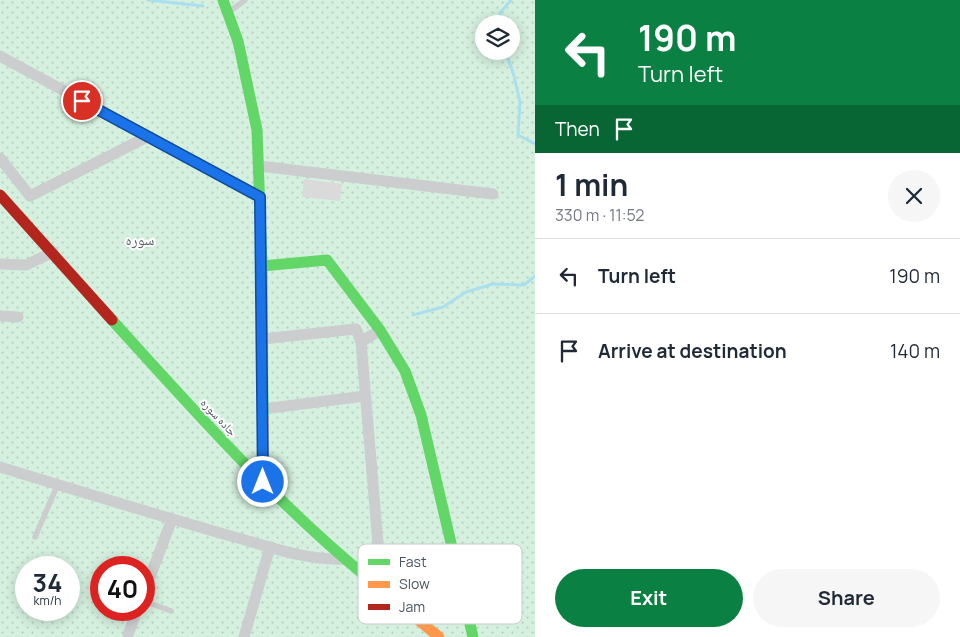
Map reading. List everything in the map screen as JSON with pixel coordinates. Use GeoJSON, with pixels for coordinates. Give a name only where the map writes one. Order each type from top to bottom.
{"type":"FeatureCollection","features":[{"type":"Feature","properties":{"kind":"street"},"geometry":{"type":"LineString","coordinates":[[223,0],[238,41],[257,130],[262,266],[263,482]]}},
{"type":"Feature","properties":{"kind":"street"},"geometry":{"type":"LineString","coordinates":[[0,56],[260,197]]}},
{"type":"Feature","properties":{"kind":"street"},"geometry":{"type":"LineString","coordinates":[[16,212],[30,196],[147,137]]}},
{"type":"Feature","properties":{"kind":"street"},"geometry":{"type":"LineString","coordinates":[[0,158],[30,196]]}},
{"type":"Feature","properties":{"kind":"street"},"geometry":{"type":"LineString","coordinates":[[259,166],[493,194]]}},
{"type":"Feature","properties":{"kind":"street","name":"جاده سوره"},"geometry":{"type":"LineString","coordinates":[[0,194],[202,419],[263,482],[358,570]]}},
{"type":"Feature","properties":{"kind":"street"},"geometry":{"type":"LineString","coordinates":[[0,264],[26,265],[53,252]]}},
{"type":"Feature","properties":{"kind":"street"},"geometry":{"type":"LineString","coordinates":[[262,266],[327,260],[380,330],[404,371],[421,415],[451,544]]}},
{"type":"Feature","properties":{"kind":"street"},"geometry":{"type":"LineString","coordinates":[[0,316],[18,317]]}},
{"type":"Feature","properties":{"kind":"street"},"geometry":{"type":"LineString","coordinates":[[262,339],[356,329],[361,342],[378,544]]}},
{"type":"Feature","properties":{"kind":"street"},"geometry":{"type":"LineString","coordinates":[[361,342],[380,330]]}},
{"type":"Feature","properties":{"kind":"street"},"geometry":{"type":"LineString","coordinates":[[262,409],[366,396]]}},
{"type":"Feature","properties":{"kind":"street"},"geometry":{"type":"LineString","coordinates":[[0,467],[270,547],[324,560],[345,559]]}},
{"type":"Feature","properties":{"kind":"street"},"geometry":{"type":"LineString","coordinates":[[155,564],[172,519]]}},
{"type":"Feature","properties":{"kind":"street"},"geometry":{"type":"LineString","coordinates":[[244,637],[270,547]]}},
{"type":"Feature","properties":{"kind":"street"},"geometry":{"type":"LineString","coordinates":[[128,635],[134,621]]}},
{"type":"Feature","properties":{"kind":"street","name":"جاده سوره"},"geometry":{"type":"LineString","coordinates":[[423,624],[439,637]]}},
{"type":"Feature","properties":{"kind":"street"},"geometry":{"type":"LineString","coordinates":[[470,624],[473,637]]}},
{"type":"Feature","properties":{"kind":"lane"},"geometry":{"type":"LineString","coordinates":[[228,13],[245,0]]}},
{"type":"Feature","properties":{"kind":"lane"},"geometry":{"type":"LineString","coordinates":[[35,537],[58,484]]}},
{"type":"Feature","properties":{"kind":"lane"},"geometry":{"type":"LineString","coordinates":[[155,604],[172,611]]}},
{"type":"Feature","properties":{"kind":"green space"},"geometry":{"type":"Polygon","coordinates":[[[0,0],[535,0],[535,637],[0,637],[0,0]]]}},
{"type":"Feature","properties":{"kind":"building"},"geometry":{"type":"Polygon","coordinates":[[[304,179],[342,184],[340,201],[302,197],[304,179]]]}},
{"type":"Feature","properties":{"kind":"waterway"},"geometry":{"type":"LineString","coordinates":[[148,0],[203,6]]}},
{"type":"Feature","properties":{"kind":"waterway"},"geometry":{"type":"LineString","coordinates":[[500,15],[511,0]]}},
{"type":"Feature","properties":{"kind":"waterway"},"geometry":{"type":"LineString","coordinates":[[508,60],[520,102],[518,135],[535,144]]}},
{"type":"Feature","properties":{"kind":"waterway"},"geometry":{"type":"LineString","coordinates":[[413,315],[443,307],[466,292],[493,284],[524,285],[535,276]]}},
{"type":"Feature","properties":{"kind":"traffic: fast"},"geometry":{"type":"LineString","coordinates":[[223,0],[238,41],[257,130],[262,266],[263,418]]}},
{"type":"Feature","properties":{"kind":"traffic: fast"},"geometry":{"type":"LineString","coordinates":[[262,266],[327,260],[380,330],[405,371],[421,415],[451,544]]}},
{"type":"Feature","properties":{"kind":"traffic: fast"},"geometry":{"type":"LineString","coordinates":[[112,320],[202,419],[264,483],[296,515],[358,570]]}},
{"type":"Feature","properties":{"kind":"traffic: fast"},"geometry":{"type":"LineString","coordinates":[[470,624],[473,637]]}},
{"type":"Feature","properties":{"kind":"traffic: slow"},"geometry":{"type":"LineString","coordinates":[[263,418],[263,482]]}},
{"type":"Feature","properties":{"kind":"traffic: slow"},"geometry":{"type":"LineString","coordinates":[[423,624],[439,637]]}},
{"type":"Feature","properties":{"kind":"traffic: jam"},"geometry":{"type":"LineString","coordinates":[[0,195],[112,320]]}},
{"type":"Feature","properties":{"kind":"district","name":"سوره"},"geometry":{"type":"Point","coordinates":[140,239]}},
{"type":"Feature","properties":{"kind":"route"},"geometry":{"type":"LineString","coordinates":[[82,101],[260,197],[263,482]]}}]}
